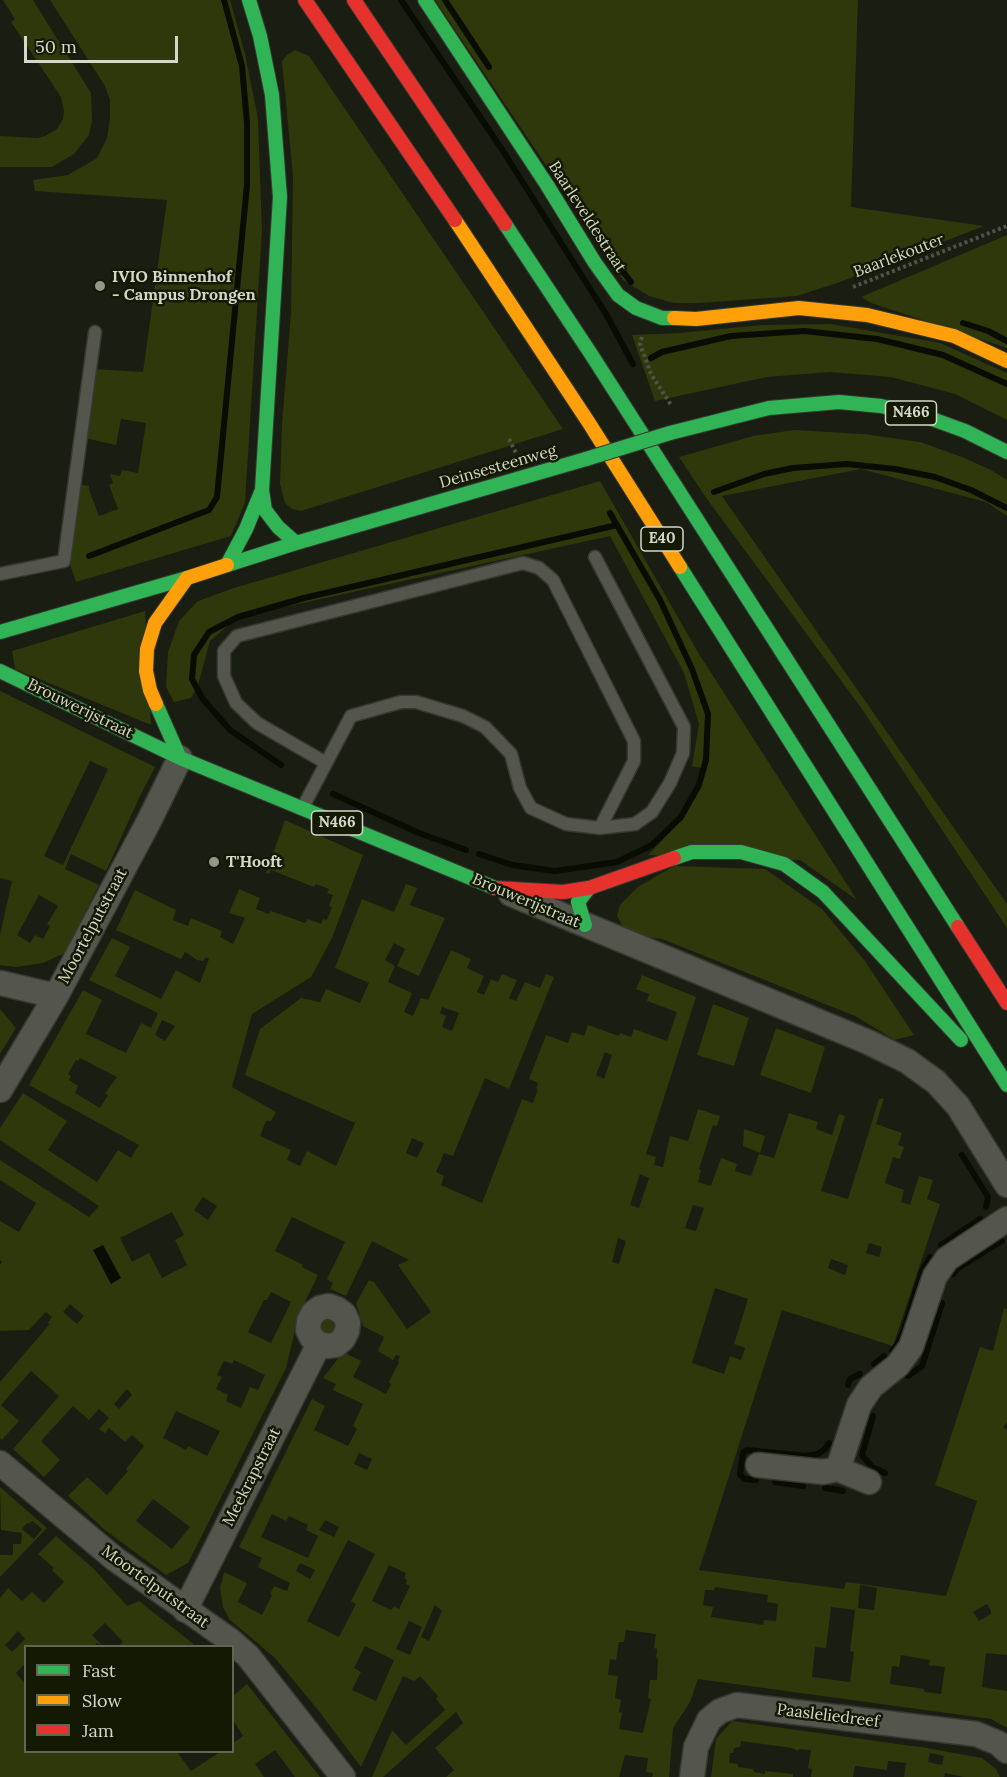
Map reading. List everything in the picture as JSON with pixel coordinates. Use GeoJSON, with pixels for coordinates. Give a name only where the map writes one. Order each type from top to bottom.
{"type":"FeatureCollection","features":[{"type":"Feature","properties":{"kind":"main road"},"geometry":{"type":"LineString","coordinates":[[249,0],[260,36],[272,95],[279,197],[261,490],[265,510],[278,527],[296,543]]}},
{"type":"Feature","properties":{"kind":"main road","name":"E40"},"geometry":{"type":"LineString","coordinates":[[305,0],[437,192],[588,423],[1007,1085]]}},
{"type":"Feature","properties":{"kind":"main road","name":"E40"},"geometry":{"type":"LineString","coordinates":[[354,0],[591,354],[1007,1003]]}},
{"type":"Feature","properties":{"kind":"main road","name":"Baarleveldestraat"},"geometry":{"type":"LineString","coordinates":[[425,0],[547,185],[595,263],[618,294],[636,308],[662,318],[696,319],[799,308],[867,315],[954,336],[1007,360]]}},
{"type":"Feature","properties":{"kind":"main road","name":"Deinsesteenweg"},"geometry":{"type":"LineString","coordinates":[[0,632],[670,433],[769,408],[839,402],[881,406],[924,416],[965,431],[1007,452]]}},
{"type":"Feature","properties":{"kind":"main road"},"geometry":{"type":"LineString","coordinates":[[228,563],[246,529],[261,490]]}},
{"type":"Feature","properties":{"kind":"main road"},"geometry":{"type":"LineString","coordinates":[[180,758],[150,690],[146,671],[147,649],[155,623],[187,578]]}},
{"type":"Feature","properties":{"kind":"main road","name":"Brouwerijstraat"},"geometry":{"type":"LineString","coordinates":[[0,670],[180,758],[495,888]]}},
{"type":"Feature","properties":{"kind":"main road"},"geometry":{"type":"LineString","coordinates":[[495,888],[563,892],[589,888],[692,852],[741,852],[784,864],[823,892],[1007,1090]]}},
{"type":"Feature","properties":{"kind":"main road"},"geometry":{"type":"LineString","coordinates":[[585,925],[578,902],[589,888]]}},
{"type":"Feature","properties":{"kind":"street","name":"Moortelputstraat"},"geometry":{"type":"LineString","coordinates":[[0,1090],[56,996],[180,758]]}},
{"type":"Feature","properties":{"kind":"street","name":"Brouwerijstraat"},"geometry":{"type":"LineString","coordinates":[[495,888],[868,1042],[907,1061],[936,1082],[958,1106],[1007,1185]]}},
{"type":"Feature","properties":{"kind":"street"},"geometry":{"type":"LineString","coordinates":[[0,983],[56,996]]}},
{"type":"Feature","properties":{"kind":"street"},"geometry":{"type":"LineString","coordinates":[[838,1469],[859,1405],[871,1387],[898,1365],[911,1347],[936,1276],[947,1259],[1007,1219]]}},
{"type":"Feature","properties":{"kind":"street","name":"Meekrapstraat"},"geometry":{"type":"LineString","coordinates":[[185,1610],[319,1344]]}},
{"type":"Feature","properties":{"kind":"street","name":"Moortelputstraat"},"geometry":{"type":"LineString","coordinates":[[0,1464],[115,1559],[231,1641],[248,1656],[344,1777]]}},
{"type":"Feature","properties":{"kind":"street"},"geometry":{"type":"LineString","coordinates":[[758,1465],[823,1472],[838,1469],[869,1482]]}},
{"type":"Feature","properties":{"kind":"street","name":"Paasleliedreef"},"geometry":{"type":"LineString","coordinates":[[692,1777],[696,1747],[709,1720],[720,1711],[737,1705],[976,1734],[998,1743],[1007,1751]]}},
{"type":"Feature","properties":{"kind":"lane"},"geometry":{"type":"LineString","coordinates":[[0,573],[64,561],[95,332]]}},
{"type":"Feature","properties":{"kind":"lane"},"geometry":{"type":"LineString","coordinates":[[302,808],[351,716],[401,702],[416,702],[463,716],[485,727],[511,754],[520,788],[531,808],[566,824],[600,828],[635,824],[652,812],[670,783],[683,753],[684,728],[595,557]]}},
{"type":"Feature","properties":{"kind":"lane"},"geometry":{"type":"LineString","coordinates":[[326,763],[257,723],[236,703],[225,676],[224,651],[237,636],[523,563],[539,568],[553,580],[634,741],[634,761],[600,828]]}},
{"type":"Feature","properties":{"kind":"path","name":"Baarlekouter"},"geometry":{"type":"LineString","coordinates":[[843,291],[1007,226]]}},
{"type":"Feature","properties":{"kind":"path"},"geometry":{"type":"LineString","coordinates":[[649,313],[640,344],[651,374],[686,429]]}},
{"type":"Feature","properties":{"kind":"green space"},"geometry":{"type":"Polygon","coordinates":[[[3,0],[33,0],[91,93],[92,121],[89,135],[74,154],[52,167],[0,167],[0,136],[38,138],[45,136],[57,129],[63,119],[64,111],[61,97],[11,22],[15,19],[3,0]]]}},
{"type":"Feature","properties":{"kind":"green space"},"geometry":{"type":"Polygon","coordinates":[[[50,0],[230,0],[245,54],[258,119],[262,231],[245,503],[231,536],[76,582],[67,556],[78,484],[89,486],[99,516],[118,509],[109,485],[113,483],[110,474],[120,476],[122,470],[138,473],[146,423],[121,419],[116,445],[85,438],[94,369],[143,372],[167,200],[35,191],[33,180],[68,175],[97,158],[107,138],[110,118],[110,100],[105,86],[50,0]]]}},
{"type":"Feature","properties":{"kind":"green space"},"geometry":{"type":"Polygon","coordinates":[[[435,0],[858,0],[851,207],[984,226],[840,282],[797,296],[674,303],[649,296],[623,280],[435,0]]]}},
{"type":"Feature","properties":{"kind":"green space"},"geometry":{"type":"Polygon","coordinates":[[[295,50],[309,56],[563,429],[301,511],[292,509],[285,503],[280,484],[282,424],[291,313],[293,176],[282,61],[295,50]]]}},
{"type":"Feature","properties":{"kind":"green space"},"geometry":{"type":"Polygon","coordinates":[[[1007,235],[1007,348],[871,303],[861,297],[1007,235]]]}},
{"type":"Feature","properties":{"kind":"green space"},"geometry":{"type":"Polygon","coordinates":[[[831,324],[940,343],[1007,373],[1007,420],[955,394],[891,377],[830,372],[767,377],[655,401],[632,335],[762,325],[831,324]]]}},
{"type":"Feature","properties":{"kind":"green space"},"geometry":{"type":"Polygon","coordinates":[[[794,430],[863,434],[920,442],[962,457],[1007,480],[1007,516],[986,502],[861,469],[722,496],[1007,904],[1007,928],[862,709],[707,499],[679,457],[753,436],[794,430]]]}},
{"type":"Feature","properties":{"kind":"green space"},"geometry":{"type":"Polygon","coordinates":[[[600,481],[699,654],[857,900],[800,860],[648,855],[674,828],[707,769],[692,766],[699,724],[684,673],[610,536],[238,617],[210,641],[198,685],[191,698],[174,702],[166,687],[168,652],[179,621],[198,601],[234,588],[600,481]]]}},
{"type":"Feature","properties":{"kind":"green space"},"geometry":{"type":"Polygon","coordinates":[[[145,611],[151,725],[15,669],[12,651],[145,611]]]}},
{"type":"Feature","properties":{"kind":"green space"},"geometry":{"type":"Polygon","coordinates":[[[0,691],[155,767],[106,871],[71,854],[65,869],[99,885],[65,953],[43,963],[15,967],[0,965],[0,935],[12,881],[0,878],[0,691]],[[90,761],[44,856],[63,865],[108,769],[90,761]],[[39,895],[17,935],[30,943],[35,935],[43,939],[50,926],[47,924],[58,906],[39,895]]]}},
{"type":"Feature","properties":{"kind":"green space"},"geometry":{"type":"Polygon","coordinates":[[[285,820],[363,855],[332,938],[311,977],[252,1014],[232,1087],[276,1112],[271,1121],[266,1121],[260,1136],[291,1150],[287,1160],[300,1166],[307,1151],[336,1166],[355,1123],[245,1075],[260,1029],[301,998],[320,1002],[326,989],[360,1003],[369,983],[335,968],[362,899],[394,912],[406,884],[417,888],[410,905],[445,918],[419,976],[397,966],[405,949],[394,943],[385,960],[395,966],[388,982],[412,993],[404,1012],[413,1016],[421,998],[428,1000],[451,950],[471,959],[467,968],[484,976],[477,992],[484,995],[491,979],[498,982],[502,974],[517,980],[509,998],[516,1001],[525,982],[540,988],[546,974],[554,977],[509,1089],[485,1078],[453,1156],[444,1153],[436,1172],[444,1176],[441,1185],[482,1203],[522,1099],[533,1103],[538,1083],[529,1079],[546,1035],[568,1043],[572,1032],[584,1036],[588,1025],[619,1036],[620,1033],[631,1037],[634,1029],[667,1041],[677,1012],[647,1001],[649,994],[636,989],[642,975],[696,997],[646,1154],[656,1157],[654,1165],[663,1167],[670,1136],[688,1141],[698,1109],[720,1116],[717,1126],[713,1125],[699,1169],[701,1170],[698,1182],[711,1186],[721,1158],[737,1164],[735,1171],[751,1176],[759,1154],[774,1158],[789,1113],[818,1122],[816,1129],[832,1135],[839,1114],[845,1116],[821,1191],[848,1199],[879,1099],[884,1098],[876,1124],[902,1133],[898,1145],[904,1147],[900,1159],[893,1157],[885,1183],[904,1190],[901,1202],[910,1205],[919,1176],[933,1180],[927,1199],[940,1204],[893,1346],[782,1310],[699,1570],[844,1589],[846,1582],[946,1596],[977,1501],[935,1485],[980,1347],[993,1351],[1004,1308],[1007,1309],[1007,1423],[1003,1427],[1007,1430],[1007,1655],[986,1653],[982,1687],[1007,1691],[1007,1728],[991,1719],[698,1679],[690,1702],[673,1728],[669,1777],[652,1777],[653,1773],[646,1772],[648,1758],[625,1755],[619,1777],[446,1777],[454,1770],[435,1748],[463,1723],[456,1712],[383,1777],[372,1777],[392,1730],[406,1745],[445,1710],[436,1699],[438,1696],[420,1676],[414,1681],[403,1676],[361,1767],[275,1658],[230,1620],[223,1607],[220,1588],[224,1572],[247,1583],[238,1602],[262,1615],[274,1586],[287,1591],[290,1583],[258,1567],[262,1558],[239,1547],[312,1399],[325,1406],[314,1430],[348,1446],[357,1429],[353,1426],[363,1404],[333,1390],[336,1384],[323,1378],[343,1352],[361,1361],[353,1377],[386,1394],[391,1384],[389,1382],[400,1356],[396,1355],[393,1360],[378,1351],[384,1337],[363,1326],[356,1303],[369,1280],[374,1282],[407,1329],[431,1312],[398,1265],[409,1260],[372,1241],[346,1296],[330,1289],[333,1283],[327,1279],[345,1242],[292,1217],[275,1251],[318,1275],[299,1314],[286,1368],[188,1563],[166,1575],[105,1530],[68,1496],[87,1477],[107,1495],[128,1471],[126,1469],[144,1446],[132,1435],[125,1442],[109,1428],[105,1433],[99,1429],[109,1418],[99,1409],[89,1420],[73,1406],[41,1441],[60,1460],[44,1477],[13,1449],[59,1396],[31,1371],[1,1405],[19,1421],[2,1440],[0,1438],[0,1382],[49,1325],[48,1322],[52,1317],[46,1312],[29,1330],[0,1331],[0,1265],[2,1262],[0,1260],[0,1221],[19,1232],[36,1203],[0,1180],[0,1160],[89,1217],[99,1206],[0,1140],[0,1128],[23,1093],[67,1121],[48,1150],[97,1182],[118,1150],[131,1158],[139,1145],[29,1085],[83,990],[102,1000],[86,1034],[126,1053],[141,1023],[151,1028],[158,1013],[89,980],[112,938],[130,947],[115,976],[161,999],[176,970],[200,983],[209,959],[206,957],[203,961],[197,960],[185,952],[181,959],[116,930],[135,890],[176,910],[173,920],[188,926],[191,918],[222,931],[220,937],[233,944],[245,918],[229,913],[239,889],[260,898],[256,909],[269,914],[271,911],[305,923],[308,919],[321,924],[323,919],[327,920],[332,907],[329,906],[333,895],[327,893],[329,889],[316,884],[314,887],[271,870],[269,874],[266,873],[285,820]],[[442,1007],[440,1013],[446,1016],[442,1027],[452,1031],[459,1013],[442,1007]],[[162,1020],[155,1035],[165,1041],[175,1026],[162,1020]],[[605,1052],[596,1075],[604,1079],[612,1055],[605,1052]],[[80,1058],[76,1060],[68,1074],[71,1076],[69,1080],[78,1086],[75,1093],[100,1108],[108,1095],[105,1093],[117,1077],[80,1058]],[[412,1138],[406,1153],[417,1158],[424,1143],[412,1138]],[[640,1174],[630,1205],[639,1208],[649,1178],[640,1174]],[[203,1197],[194,1210],[208,1220],[217,1206],[203,1197]],[[693,1205],[685,1228],[696,1231],[704,1208],[693,1205]],[[172,1212],[120,1238],[132,1262],[149,1253],[162,1278],[187,1265],[175,1240],[184,1235],[172,1212]],[[618,1238],[612,1262],[619,1264],[626,1241],[618,1238]],[[869,1243],[866,1253],[879,1257],[882,1247],[869,1243]],[[831,1259],[828,1268],[845,1275],[848,1265],[831,1259]],[[715,1288],[692,1363],[724,1374],[730,1356],[741,1360],[745,1348],[734,1344],[748,1299],[715,1288]],[[271,1292],[267,1300],[264,1300],[248,1332],[271,1343],[291,1302],[271,1292]],[[70,1304],[63,1312],[77,1324],[84,1316],[70,1304]],[[234,1360],[232,1364],[224,1361],[217,1375],[222,1377],[216,1389],[228,1395],[226,1401],[241,1408],[250,1387],[258,1390],[265,1375],[234,1360]],[[127,1389],[114,1404],[119,1409],[132,1395],[127,1389]],[[176,1411],[163,1438],[186,1450],[188,1446],[207,1456],[220,1431],[176,1411]],[[359,1453],[354,1464],[367,1470],[372,1459],[359,1453]],[[153,1499],[136,1521],[172,1549],[190,1527],[153,1499]],[[272,1514],[261,1537],[308,1558],[318,1536],[306,1530],[308,1525],[289,1516],[286,1521],[272,1514]],[[325,1520],[319,1530],[334,1537],[339,1527],[325,1520]],[[348,1540],[307,1621],[339,1637],[356,1604],[351,1601],[375,1554],[348,1540]],[[300,1563],[296,1571],[310,1579],[315,1570],[300,1563]],[[389,1565],[372,1601],[391,1610],[394,1606],[399,1609],[410,1586],[406,1584],[407,1580],[404,1578],[406,1573],[389,1565]],[[860,1585],[858,1608],[874,1610],[877,1588],[860,1585]],[[715,1587],[714,1590],[705,1590],[703,1605],[713,1607],[711,1617],[763,1625],[764,1620],[776,1621],[778,1604],[767,1602],[768,1595],[715,1587]],[[987,1604],[973,1612],[979,1621],[991,1614],[987,1604]],[[435,1605],[421,1637],[429,1641],[442,1611],[435,1605]],[[831,1607],[826,1648],[815,1647],[812,1677],[850,1682],[854,1652],[850,1651],[855,1610],[831,1607]],[[409,1621],[396,1649],[410,1655],[422,1627],[409,1621]],[[626,1630],[624,1642],[619,1642],[616,1660],[610,1659],[608,1675],[618,1676],[615,1698],[621,1700],[619,1712],[622,1713],[619,1729],[643,1733],[651,1699],[648,1698],[650,1680],[657,1680],[658,1659],[656,1658],[657,1649],[654,1648],[656,1634],[626,1630]],[[365,1646],[354,1668],[361,1672],[352,1690],[376,1701],[394,1660],[365,1646]],[[901,1655],[899,1667],[892,1666],[890,1684],[924,1689],[924,1692],[941,1694],[945,1667],[929,1665],[930,1660],[901,1655]]]}},
{"type":"Feature","properties":{"kind":"green space"},"geometry":{"type":"Polygon","coordinates":[[[674,866],[765,869],[822,909],[865,961],[914,1035],[895,1040],[855,1016],[662,939],[640,936],[623,927],[617,916],[620,905],[638,887],[674,866]]]}},
{"type":"Feature","properties":{"kind":"green space"},"geometry":{"type":"Polygon","coordinates":[[[713,1004],[749,1018],[734,1066],[697,1055],[713,1004]]]}},
{"type":"Feature","properties":{"kind":"green space"},"geometry":{"type":"Polygon","coordinates":[[[0,1009],[16,1028],[0,1054],[0,1009]]]}},
{"type":"Feature","properties":{"kind":"green space"},"geometry":{"type":"Polygon","coordinates":[[[776,1028],[825,1047],[811,1093],[760,1075],[776,1028]]]}},
{"type":"Feature","properties":{"kind":"green space"},"geometry":{"type":"Polygon","coordinates":[[[744,1129],[765,1136],[760,1153],[743,1146],[744,1129]]]}},
{"type":"Feature","properties":{"kind":"green space"},"geometry":{"type":"Polygon","coordinates":[[[330,1313],[340,1329],[326,1338],[315,1323],[330,1313]]]}},
{"type":"Feature","properties":{"kind":"green space"},"geometry":{"type":"Polygon","coordinates":[[[0,1487],[47,1528],[0,1577],[0,1555],[13,1555],[13,1544],[21,1544],[22,1533],[1,1530],[0,1487]],[[32,1521],[22,1529],[34,1539],[42,1529],[32,1521]]]}},
{"type":"Feature","properties":{"kind":"green space"},"geometry":{"type":"Polygon","coordinates":[[[56,1536],[94,1569],[127,1606],[139,1601],[195,1645],[120,1645],[123,1642],[105,1623],[92,1635],[102,1645],[97,1643],[95,1645],[24,1645],[24,1665],[16,1673],[24,1683],[24,1753],[178,1753],[191,1771],[218,1753],[234,1753],[234,1742],[243,1736],[234,1722],[234,1695],[247,1684],[320,1777],[295,1777],[275,1750],[255,1764],[264,1777],[0,1777],[0,1598],[8,1588],[22,1601],[32,1592],[44,1603],[64,1582],[52,1570],[54,1568],[38,1554],[56,1536]],[[18,1631],[5,1645],[12,1652],[25,1639],[18,1631]]]}},
{"type":"Feature","properties":{"kind":"green space"},"geometry":{"type":"Polygon","coordinates":[[[732,1721],[927,1748],[982,1758],[996,1769],[1000,1777],[964,1777],[945,1773],[944,1777],[904,1777],[906,1763],[888,1761],[887,1770],[855,1766],[853,1777],[811,1777],[812,1769],[808,1768],[811,1750],[799,1749],[798,1751],[792,1748],[741,1741],[740,1747],[734,1748],[733,1753],[730,1753],[729,1763],[753,1769],[754,1772],[793,1774],[793,1777],[711,1777],[716,1739],[732,1721]],[[930,1753],[928,1762],[942,1765],[944,1756],[930,1753]]]}},
{"type":"Feature","properties":{"kind":"shaded area"},"geometry":{"type":"Polygon","coordinates":[[[103,1245],[121,1278],[111,1284],[93,1250],[103,1245]]]}},
{"type":"Feature","properties":{"kind":"waterway"},"geometry":{"type":"LineString","coordinates":[[89,556],[209,510],[217,497],[247,185],[247,123],[242,66],[224,0]]}},
{"type":"Feature","properties":{"kind":"waterway"},"geometry":{"type":"LineString","coordinates":[[401,0],[503,151],[606,314],[633,364]]}},
{"type":"Feature","properties":{"kind":"waterway"},"geometry":{"type":"LineString","coordinates":[[445,0],[489,67]]}},
{"type":"Feature","properties":{"kind":"waterway"},"geometry":{"type":"LineString","coordinates":[[581,209],[631,282]]}},
{"type":"Feature","properties":{"kind":"waterway"},"geometry":{"type":"LineString","coordinates":[[963,323],[988,331],[1007,341]]}},
{"type":"Feature","properties":{"kind":"waterway"},"geometry":{"type":"LineString","coordinates":[[651,358],[662,352],[731,336],[804,331],[877,339],[943,355],[1007,384]]}},
{"type":"Feature","properties":{"kind":"waterway"},"geometry":{"type":"LineString","coordinates":[[714,492],[764,474],[793,468],[847,464],[895,469],[935,477],[971,490],[1007,508]]}},
{"type":"Feature","properties":{"kind":"waterway"},"geometry":{"type":"LineString","coordinates":[[479,854],[512,865],[555,871],[617,862],[652,845],[681,817],[699,785],[706,760],[708,714],[692,669],[660,600],[610,513]]}},
{"type":"Feature","properties":{"kind":"waterway"},"geometry":{"type":"LineString","coordinates":[[281,765],[230,730],[202,698],[192,679],[194,655],[209,632],[238,617],[304,598],[617,525]]}},
{"type":"Feature","properties":{"kind":"waterway"},"geometry":{"type":"LineString","coordinates":[[333,794],[419,833],[466,850]]}},
{"type":"Feature","properties":{"kind":"waterway"},"geometry":{"type":"LineString","coordinates":[[962,1155],[988,1197],[986,1207]]}},
{"type":"Feature","properties":{"kind":"waterway"},"geometry":{"type":"LineString","coordinates":[[941,1245],[980,1219]]}},
{"type":"Feature","properties":{"kind":"waterway"},"geometry":{"type":"LineString","coordinates":[[953,1274],[958,1268],[1002,1241]]}},
{"type":"Feature","properties":{"kind":"waterway"},"geometry":{"type":"LineString","coordinates":[[892,1351],[903,1332],[922,1271],[930,1257]]}},
{"type":"Feature","properties":{"kind":"waterway"},"geometry":{"type":"LineString","coordinates":[[908,1376],[922,1366],[942,1303]]}},
{"type":"Feature","properties":{"kind":"waterway"},"geometry":{"type":"LineString","coordinates":[[874,1364],[884,1356]]}},
{"type":"Feature","properties":{"kind":"waterway"},"geometry":{"type":"LineString","coordinates":[[848,1385],[850,1379],[860,1374]]}},
{"type":"Feature","properties":{"kind":"waterway"},"geometry":{"type":"LineString","coordinates":[[873,1416],[862,1455],[872,1467],[885,1473]]}},
{"type":"Feature","properties":{"kind":"waterway"},"geometry":{"type":"LineString","coordinates":[[756,1480],[744,1479],[740,1474],[743,1453],[747,1450],[805,1456],[818,1454],[829,1443]]}},
{"type":"Feature","properties":{"kind":"waterway"},"geometry":{"type":"LineString","coordinates":[[775,1482],[803,1486]]}},
{"type":"Feature","properties":{"kind":"waterway"},"geometry":{"type":"LineString","coordinates":[[825,1488],[843,1491]]}},
{"type":"Feature","properties":{"kind":"traffic: fast"},"geometry":{"type":"LineString","coordinates":[[249,0],[260,36],[272,95],[280,197],[262,490],[265,510],[278,527],[296,543]]}},
{"type":"Feature","properties":{"kind":"traffic: fast"},"geometry":{"type":"LineString","coordinates":[[425,0],[618,295],[636,308],[662,318],[674,318]]}},
{"type":"Feature","properties":{"kind":"traffic: fast"},"geometry":{"type":"LineString","coordinates":[[505,224],[591,354],[958,927]]}},
{"type":"Feature","properties":{"kind":"traffic: fast"},"geometry":{"type":"LineString","coordinates":[[670,433],[769,408],[839,402],[881,406],[924,416],[965,431],[1007,452]]}},
{"type":"Feature","properties":{"kind":"traffic: fast"},"geometry":{"type":"LineString","coordinates":[[586,459],[670,433]]}},
{"type":"Feature","properties":{"kind":"traffic: fast"},"geometry":{"type":"LineString","coordinates":[[227,565],[586,459]]}},
{"type":"Feature","properties":{"kind":"traffic: fast"},"geometry":{"type":"LineString","coordinates":[[228,563],[246,529],[262,490]]}},
{"type":"Feature","properties":{"kind":"traffic: fast"},"geometry":{"type":"LineString","coordinates":[[680,567],[1007,1085]]}},
{"type":"Feature","properties":{"kind":"traffic: fast"},"geometry":{"type":"LineString","coordinates":[[0,632],[187,578]]}},
{"type":"Feature","properties":{"kind":"traffic: fast"},"geometry":{"type":"LineString","coordinates":[[0,671],[180,758]]}},
{"type":"Feature","properties":{"kind":"traffic: fast"},"geometry":{"type":"LineString","coordinates":[[156,704],[180,758],[495,888]]}},
{"type":"Feature","properties":{"kind":"traffic: fast"},"geometry":{"type":"LineString","coordinates":[[674,858],[692,852],[741,852],[784,864],[823,892],[961,1040]]}},
{"type":"Feature","properties":{"kind":"traffic: fast"},"geometry":{"type":"LineString","coordinates":[[585,925],[578,902],[589,888]]}},
{"type":"Feature","properties":{"kind":"traffic: slow"},"geometry":{"type":"LineString","coordinates":[[455,220],[589,423],[680,567]]}},
{"type":"Feature","properties":{"kind":"traffic: slow"},"geometry":{"type":"LineString","coordinates":[[674,318],[696,319],[799,308],[867,315],[954,336],[1007,361]]}},
{"type":"Feature","properties":{"kind":"traffic: slow"},"geometry":{"type":"LineString","coordinates":[[156,704],[146,671],[147,649],[155,623],[187,578],[227,565]]}},
{"type":"Feature","properties":{"kind":"traffic: jam"},"geometry":{"type":"LineString","coordinates":[[305,0],[455,220]]}},
{"type":"Feature","properties":{"kind":"traffic: jam"},"geometry":{"type":"LineString","coordinates":[[354,0],[505,224]]}},
{"type":"Feature","properties":{"kind":"traffic: jam"},"geometry":{"type":"LineString","coordinates":[[495,888],[563,892],[589,888],[674,858]]}},
{"type":"Feature","properties":{"kind":"traffic: jam"},"geometry":{"type":"LineString","coordinates":[[958,927],[1007,1003]]}},
{"type":"Feature","properties":{"kind":"place","name":"IVIO Binnenhof - Campus Drongen"},"geometry":{"type":"Point","coordinates":[100,286]}},
{"type":"Feature","properties":{"kind":"place","name":"T'Hooft"},"geometry":{"type":"Point","coordinates":[214,862]}}]}
